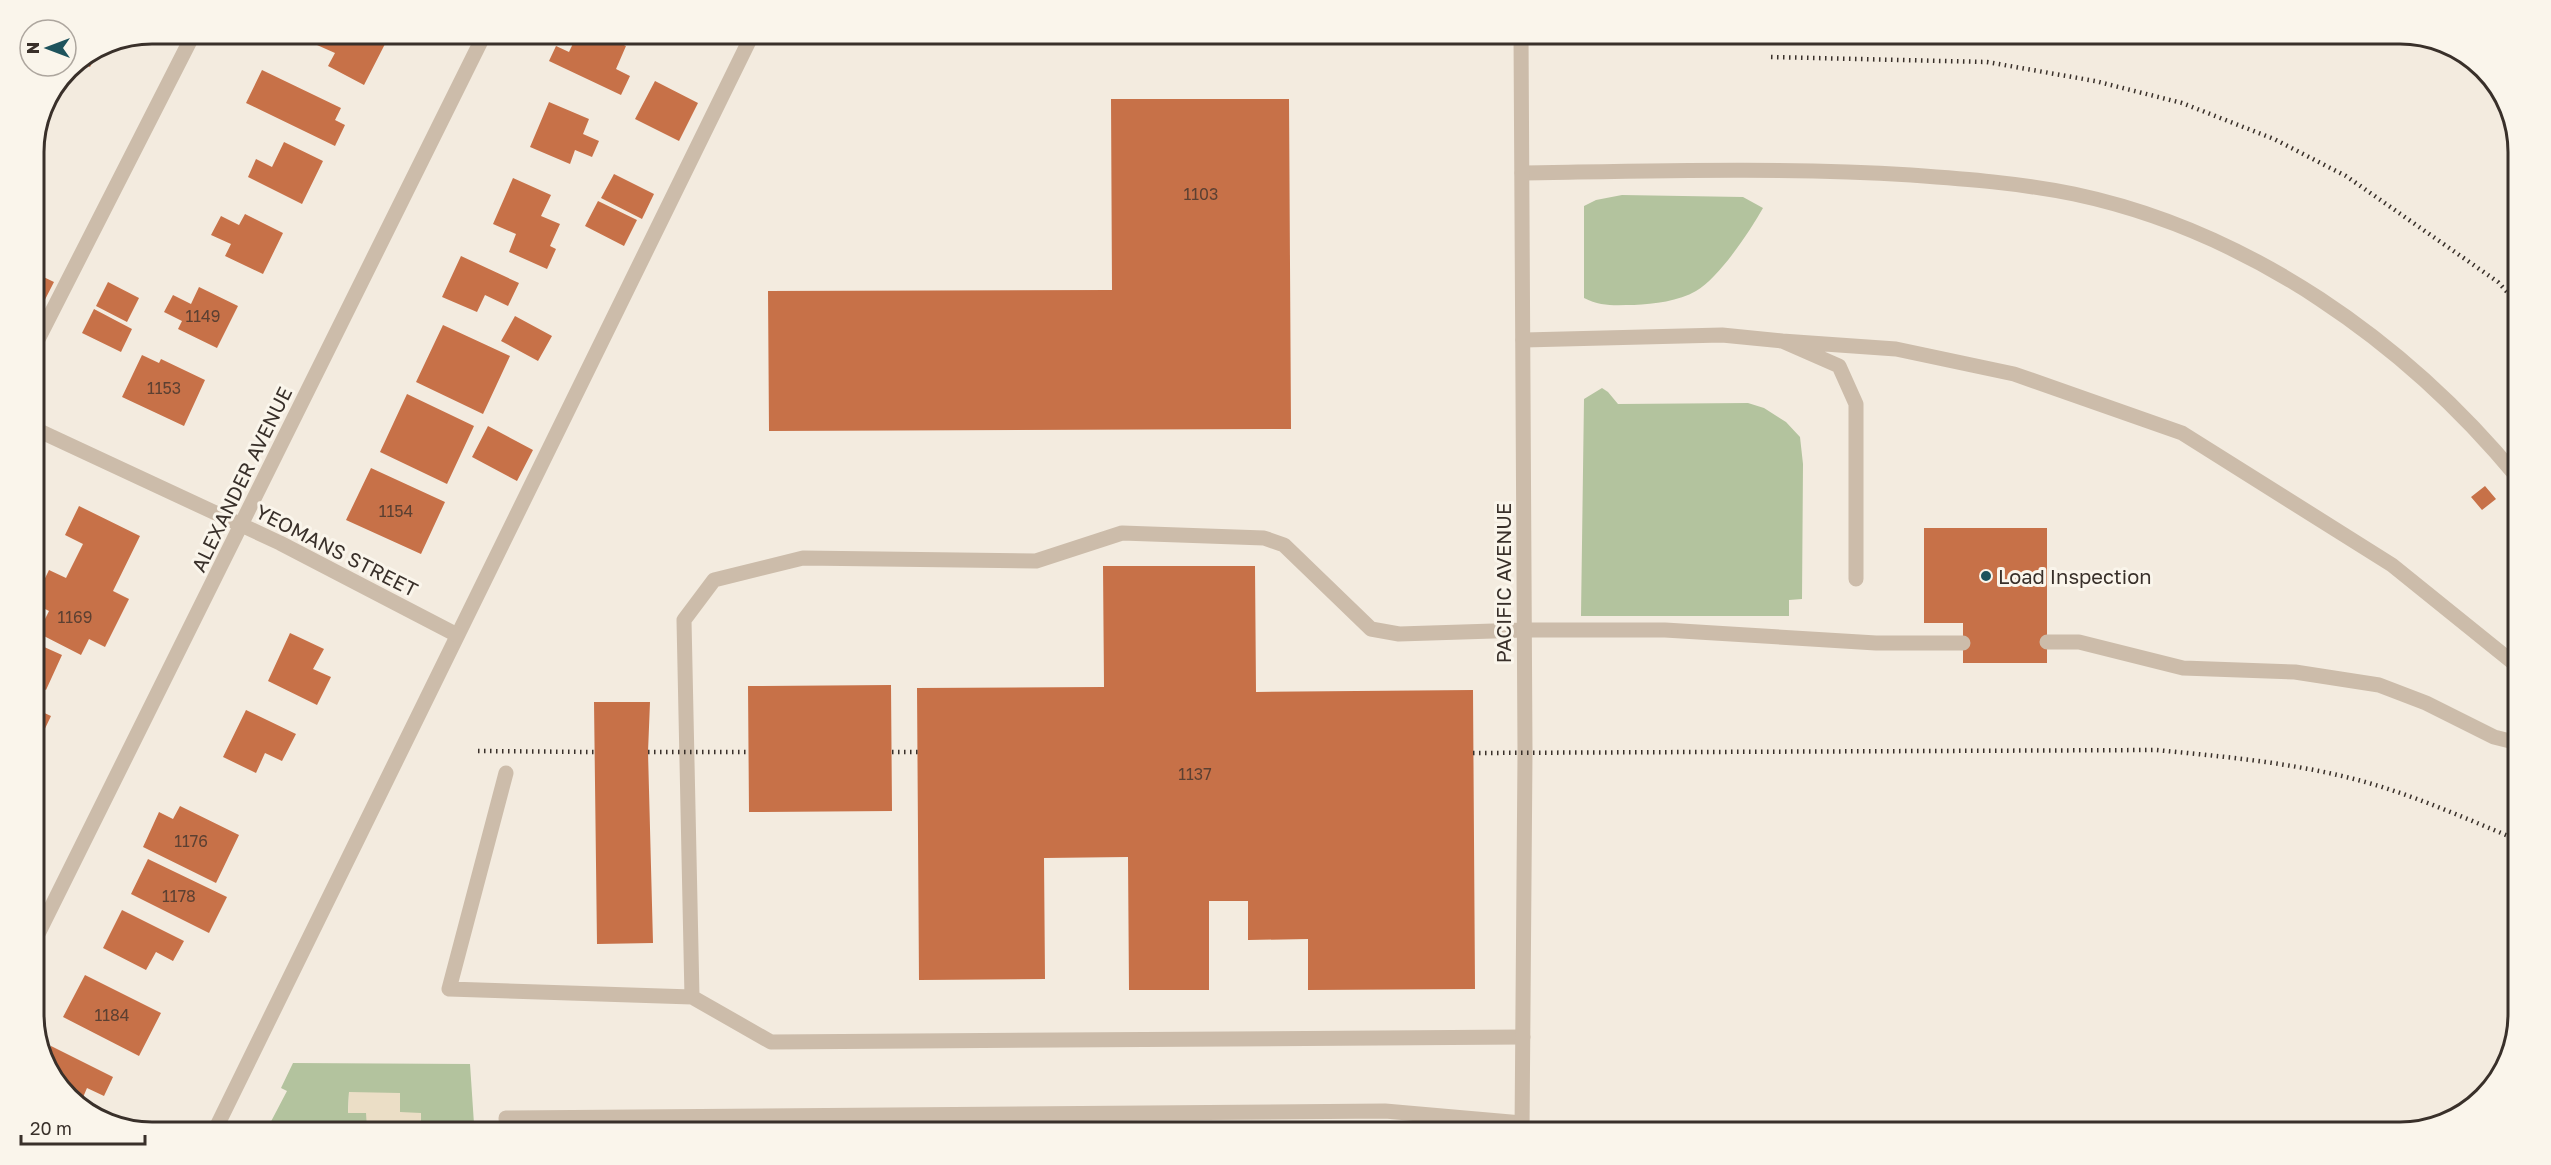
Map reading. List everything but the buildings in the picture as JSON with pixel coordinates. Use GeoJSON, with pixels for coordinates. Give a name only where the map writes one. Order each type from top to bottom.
{"type":"FeatureCollection","features":[{"type":"Feature","properties":{"kind":"street"},"geometry":{"type":"LineString","coordinates":[[44,326],[188,44]]}},
{"type":"Feature","properties":{"kind":"street","name":"ALEXANDER AVENUE"},"geometry":{"type":"LineString","coordinates":[[44,922],[480,44]]}},
{"type":"Feature","properties":{"kind":"street"},"geometry":{"type":"LineString","coordinates":[[219,1122],[748,44]]}},
{"type":"Feature","properties":{"kind":"street","name":"PACIFIC AVENUE"},"geometry":{"type":"LineString","coordinates":[[1521,44],[1525,630],[1522,1122]]}},
{"type":"Feature","properties":{"kind":"street"},"geometry":{"type":"LineString","coordinates":[[1522,173],[1764,170],[1884,174],[1969,179],[2032,186],[2076,194],[2122,207],[2169,222],[2215,241],[2268,269],[2336,311],[2399,356],[2489,444],[2507,466]]}},
{"type":"Feature","properties":{"kind":"street"},"geometry":{"type":"LineString","coordinates":[[1523,340],[1722,335],[1896,349],[2014,374],[2182,433],[2392,565],[2508,658]]}},
{"type":"Feature","properties":{"kind":"street"},"geometry":{"type":"LineString","coordinates":[[1782,341],[1839,366],[1856,404],[1856,579]]}},
{"type":"Feature","properties":{"kind":"street","name":"YEOMANS STREET"},"geometry":{"type":"LineString","coordinates":[[44,433],[242,524],[457,635]]}},
{"type":"Feature","properties":{"kind":"street"},"geometry":{"type":"LineString","coordinates":[[692,997],[684,620],[714,580],[803,558],[1036,561],[1122,533],[1264,538],[1284,545],[1371,629],[1399,634],[1525,630],[1665,630],[1876,642],[1963,642]]}},
{"type":"Feature","properties":{"kind":"street"},"geometry":{"type":"LineString","coordinates":[[2047,642],[2079,642],[2183,668],[2295,672],[2379,685],[2426,703],[2494,737],[2508,740]]}},
{"type":"Feature","properties":{"kind":"street"},"geometry":{"type":"LineString","coordinates":[[507,773],[449,989],[692,997],[771,1042],[1523,1036]]}},
{"type":"Feature","properties":{"kind":"street"},"geometry":{"type":"LineString","coordinates":[[507,1122],[507,1118],[741,1114],[1385,1111],[1474,1122]]}},
{"type":"Feature","properties":{"kind":"green space"},"geometry":{"type":"Polygon","coordinates":[[[1622,195],[1743,197],[1763,208],[1724,265],[1696,291],[1674,300],[1658,303],[1615,305],[1590,301],[1584,298],[1584,206],[1596,200],[1622,195]]]}},
{"type":"Feature","properties":{"kind":"green space"},"geometry":{"type":"Polygon","coordinates":[[[1602,388],[1618,404],[1748,403],[1764,408],[1786,422],[1800,437],[1803,464],[1802,599],[1789,600],[1789,616],[1581,616],[1584,399],[1602,388]]]}},
{"type":"Feature","properties":{"kind":"green space"},"geometry":{"type":"Polygon","coordinates":[[[293,1063],[470,1064],[474,1122],[418,1122],[400,1112],[349,1092],[348,1112],[367,1113],[378,1122],[271,1122],[287,1091],[281,1088],[293,1063]]]}},
{"type":"Feature","properties":{"kind":"shaded area"},"geometry":{"type":"Polygon","coordinates":[[[349,1092],[400,1093],[400,1112],[421,1113],[421,1122],[367,1122],[366,1113],[348,1113],[349,1092]]]}},
{"type":"Feature","properties":{"kind":"railway"},"geometry":{"type":"LineString","coordinates":[[1771,57],[1987,62],[2095,81],[2182,103],[2274,139],[2346,176],[2498,282],[2507,292]]}},
{"type":"Feature","properties":{"kind":"railway"},"geometry":{"type":"LineString","coordinates":[[1473,753],[2156,750],[2276,763],[2346,777],[2412,797],[2508,836]]}},
{"type":"Feature","properties":{"kind":"railway"},"geometry":{"type":"LineString","coordinates":[[478,751],[594,752]]}},
{"type":"Feature","properties":{"kind":"railway"},"geometry":{"type":"LineString","coordinates":[[648,752],[748,752]]}},
{"type":"Feature","properties":{"kind":"railway"},"geometry":{"type":"LineString","coordinates":[[892,752],[918,752]]}},
{"type":"Feature","properties":{"kind":"place","name":"Load Inspection"},"geometry":{"type":"Point","coordinates":[1986,576]}}]}
